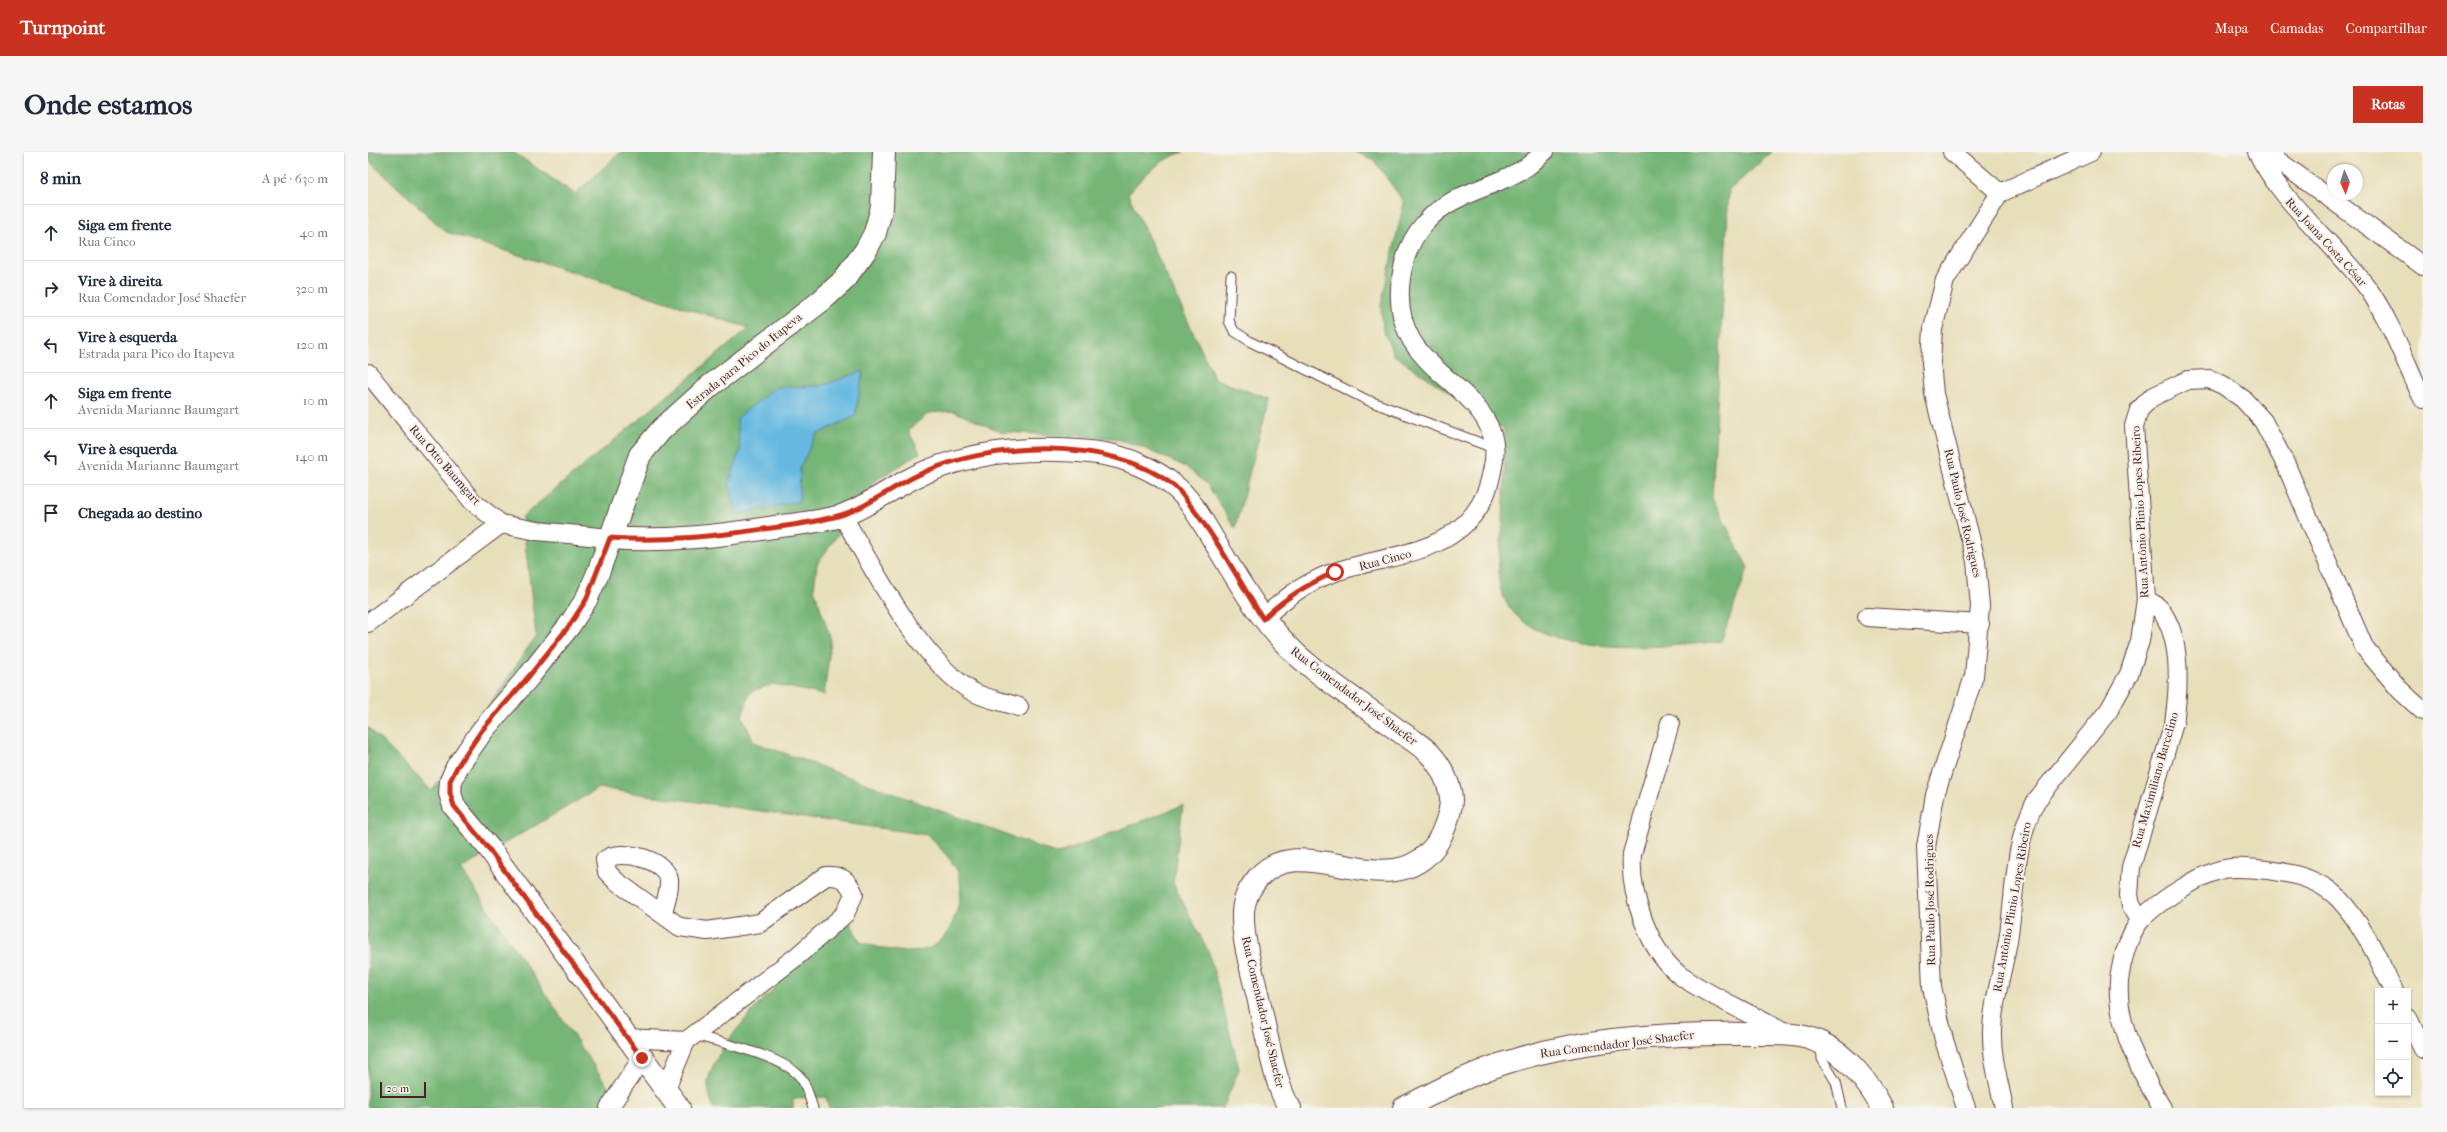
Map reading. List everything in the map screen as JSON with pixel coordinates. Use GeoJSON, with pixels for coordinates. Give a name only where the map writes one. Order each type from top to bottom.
{"type":"FeatureCollection","features":[{"type":"Feature","properties":{"kind":"street","name":"Estrada para Pico do Itapeva"},"geometry":{"type":"LineString","coordinates":[[679,1108],[488,848],[454,806],[450,793],[450,781],[457,767],[482,730],[569,626],[586,600],[640,455],[662,429],[710,386],[821,301],[843,280],[866,250],[875,233],[882,207],[884,152]]}},
{"type":"Feature","properties":{"kind":"street"},"geometry":{"type":"LineString","coordinates":[[1496,449],[1491,429],[1470,399],[1413,342],[1405,326],[1401,307],[1400,288],[1403,265],[1413,239],[1432,216],[1460,196],[1527,167],[1544,152]]}},
{"type":"Feature","properties":{"kind":"street"},"geometry":{"type":"LineString","coordinates":[[1952,152],[2000,193],[2091,152]]}},
{"type":"Feature","properties":{"kind":"street","name":"Rua Joana Costa César"},"geometry":{"type":"LineString","coordinates":[[2257,152],[2268,173],[2285,197],[2337,252],[2369,291],[2386,320],[2423,399]]}},
{"type":"Feature","properties":{"kind":"street"},"geometry":{"type":"LineString","coordinates":[[2266,152],[2423,266]]}},
{"type":"Feature","properties":{"kind":"street","name":"Rua Paulo José Rodrigues"},"geometry":{"type":"LineString","coordinates":[[1966,1108],[1944,1040],[1932,987],[1926,847],[1935,796],[1974,676],[1980,624],[1980,606],[1976,561],[1934,394],[1931,362],[1934,321],[1945,280],[2000,193]]}},
{"type":"Feature","properties":{"kind":"street","name":"Rua Otto Baumgart"},"geometry":{"type":"LineString","coordinates":[[368,373],[474,502],[501,524],[537,531],[610,538]]}},
{"type":"Feature","properties":{"kind":"street","name":"Rua Antônio Plinio Lopes Ribeiro"},"geometry":{"type":"LineString","coordinates":[[2004,1108],[1993,1056],[1992,1030],[1996,995],[2007,946],[2020,847],[2027,816],[2036,801],[2109,710],[2129,674],[2140,641],[2146,599],[2134,426],[2139,410],[2152,397],[2188,380],[2209,379],[2223,385],[2244,400],[2263,421],[2286,465],[2364,647],[2400,690],[2423,711]]}},
{"type":"Feature","properties":{"kind":"street","name":"Rua Comendador José Shaefer"},"geometry":{"type":"LineString","coordinates":[[610,538],[662,541],[726,535],[842,515],[918,475],[947,463],[994,452],[1039,449],[1102,453],[1147,468],[1175,486],[1200,518],[1263,619],[1298,656],[1430,754],[1446,780],[1451,801],[1441,837],[1427,857],[1409,868],[1393,870],[1366,870],[1304,860],[1286,863],[1266,869],[1246,894],[1243,910],[1252,972],[1280,1090],[1290,1108]]}},
{"type":"Feature","properties":{"kind":"street","name":"Rua Cinco"},"geometry":{"type":"LineString","coordinates":[[1263,619],[1275,607],[1298,590],[1319,579],[1335,572],[1414,552],[1439,541],[1462,528],[1481,504],[1491,477],[1496,449]]}},
{"type":"Feature","properties":{"kind":"street"},"geometry":{"type":"LineString","coordinates":[[842,515],[893,600],[924,645],[952,676],[974,692],[1019,707]]}},
{"type":"Feature","properties":{"kind":"street"},"geometry":{"type":"LineString","coordinates":[[368,623],[501,524]]}},
{"type":"Feature","properties":{"kind":"street","name":"Rua Maximiliano Barcelino"},"geometry":{"type":"LineString","coordinates":[[2140,920],[2131,905],[2129,895],[2131,866],[2174,723],[2177,702],[2178,663],[2172,634],[2158,608],[2146,599]]}},
{"type":"Feature","properties":{"kind":"street"},"geometry":{"type":"LineString","coordinates":[[1867,617],[1980,624]]}},
{"type":"Feature","properties":{"kind":"street"},"geometry":{"type":"LineString","coordinates":[[1670,723],[1632,854],[1631,872],[1642,916],[1659,951],[1682,976],[1786,1034]]}},
{"type":"Feature","properties":{"kind":"street"},"geometry":{"type":"LineString","coordinates":[[2162,1108],[2132,1053],[2120,1003],[2120,980],[2125,956],[2132,934],[2140,920],[2187,884],[2208,873],[2225,869],[2252,868],[2297,874],[2318,884],[2337,898],[2362,928],[2392,988]]}},
{"type":"Feature","properties":{"kind":"street"},"geometry":{"type":"LineString","coordinates":[[662,913],[680,927],[708,931],[760,923],[826,876],[835,876],[845,879],[854,894],[846,914],[796,957],[690,1038],[666,1090]]}},
{"type":"Feature","properties":{"kind":"street"},"geometry":{"type":"LineString","coordinates":[[2411,1024],[2423,1049]]}},
{"type":"Feature","properties":{"kind":"street","name":"Rua Comendador José Shaefer"},"geometry":{"type":"LineString","coordinates":[[1404,1108],[1490,1068],[1557,1049],[1699,1033],[1786,1034],[1821,1043],[1848,1063],[1862,1078],[1882,1108]]}},
{"type":"Feature","properties":{"kind":"street"},"geometry":{"type":"LineString","coordinates":[[627,1038],[690,1038]]}},
{"type":"Feature","properties":{"kind":"street"},"geometry":{"type":"LineString","coordinates":[[609,1108],[642,1058]]}},
{"type":"Feature","properties":{"kind":"lane"},"geometry":{"type":"LineString","coordinates":[[1231,276],[1229,321],[1234,331],[1251,342],[1367,400],[1496,449]]}},
{"type":"Feature","properties":{"kind":"lane"},"geometry":{"type":"LineString","coordinates":[[690,1038],[764,1055],[799,1075],[805,1084],[813,1108]]}},
{"type":"Feature","properties":{"kind":"lane"},"geometry":{"type":"LineString","coordinates":[[1821,1043],[1822,1059],[1836,1082],[1842,1108]]}},
{"type":"Feature","properties":{"kind":"green space"},"geometry":{"type":"Polygon","coordinates":[[[368,152],[513,152],[575,194],[621,152],[1184,152],[1167,159],[1153,168],[1128,194],[1215,379],[1269,399],[1235,528],[1207,484],[1186,467],[1137,445],[1113,438],[1002,432],[953,411],[929,413],[908,430],[920,453],[875,481],[817,564],[814,589],[831,640],[824,695],[773,684],[750,692],[742,716],[754,742],[1058,854],[1183,805],[1173,883],[1209,953],[1239,1069],[1223,1108],[829,1108],[826,1097],[793,1098],[793,1108],[713,1108],[709,1094],[708,1081],[715,1062],[729,1040],[747,1018],[790,972],[848,918],[860,942],[877,947],[908,952],[921,951],[933,946],[943,938],[952,924],[960,897],[959,874],[951,861],[928,835],[599,788],[461,869],[621,1106],[617,1108],[368,1108],[368,727],[432,791],[536,636],[522,517],[749,328],[446,232],[368,160],[368,152]],[[863,372],[821,386],[776,387],[740,449],[729,484],[798,501],[800,467],[816,435],[855,416],[863,372]]]}},
{"type":"Feature","properties":{"kind":"green space"},"geometry":{"type":"Polygon","coordinates":[[[1354,152],[1772,152],[1729,190],[1712,498],[1748,568],[1721,641],[1695,644],[1629,647],[1593,644],[1560,638],[1531,626],[1510,608],[1499,582],[1499,560],[1504,498],[1504,430],[1394,355],[1383,330],[1381,305],[1404,202],[1373,159],[1354,152]]]}},
{"type":"Feature","properties":{"kind":"water"},"geometry":{"type":"Polygon","coordinates":[[[863,371],[855,416],[816,435],[800,467],[799,501],[737,514],[729,484],[740,449],[737,418],[776,387],[821,386],[863,371]]]}},
{"type":"Feature","properties":{"kind":"route"},"geometry":{"type":"LineString","coordinates":[[642,1058],[488,848],[454,806],[450,793],[450,781],[457,767],[482,730],[530,675],[569,626],[586,600],[598,573],[610,538],[662,541],[726,535],[812,522],[842,515],[918,475],[947,463],[994,452],[1039,449],[1102,453],[1147,468],[1175,486],[1200,518],[1263,619],[1275,607],[1298,590],[1335,572]]}}]}
